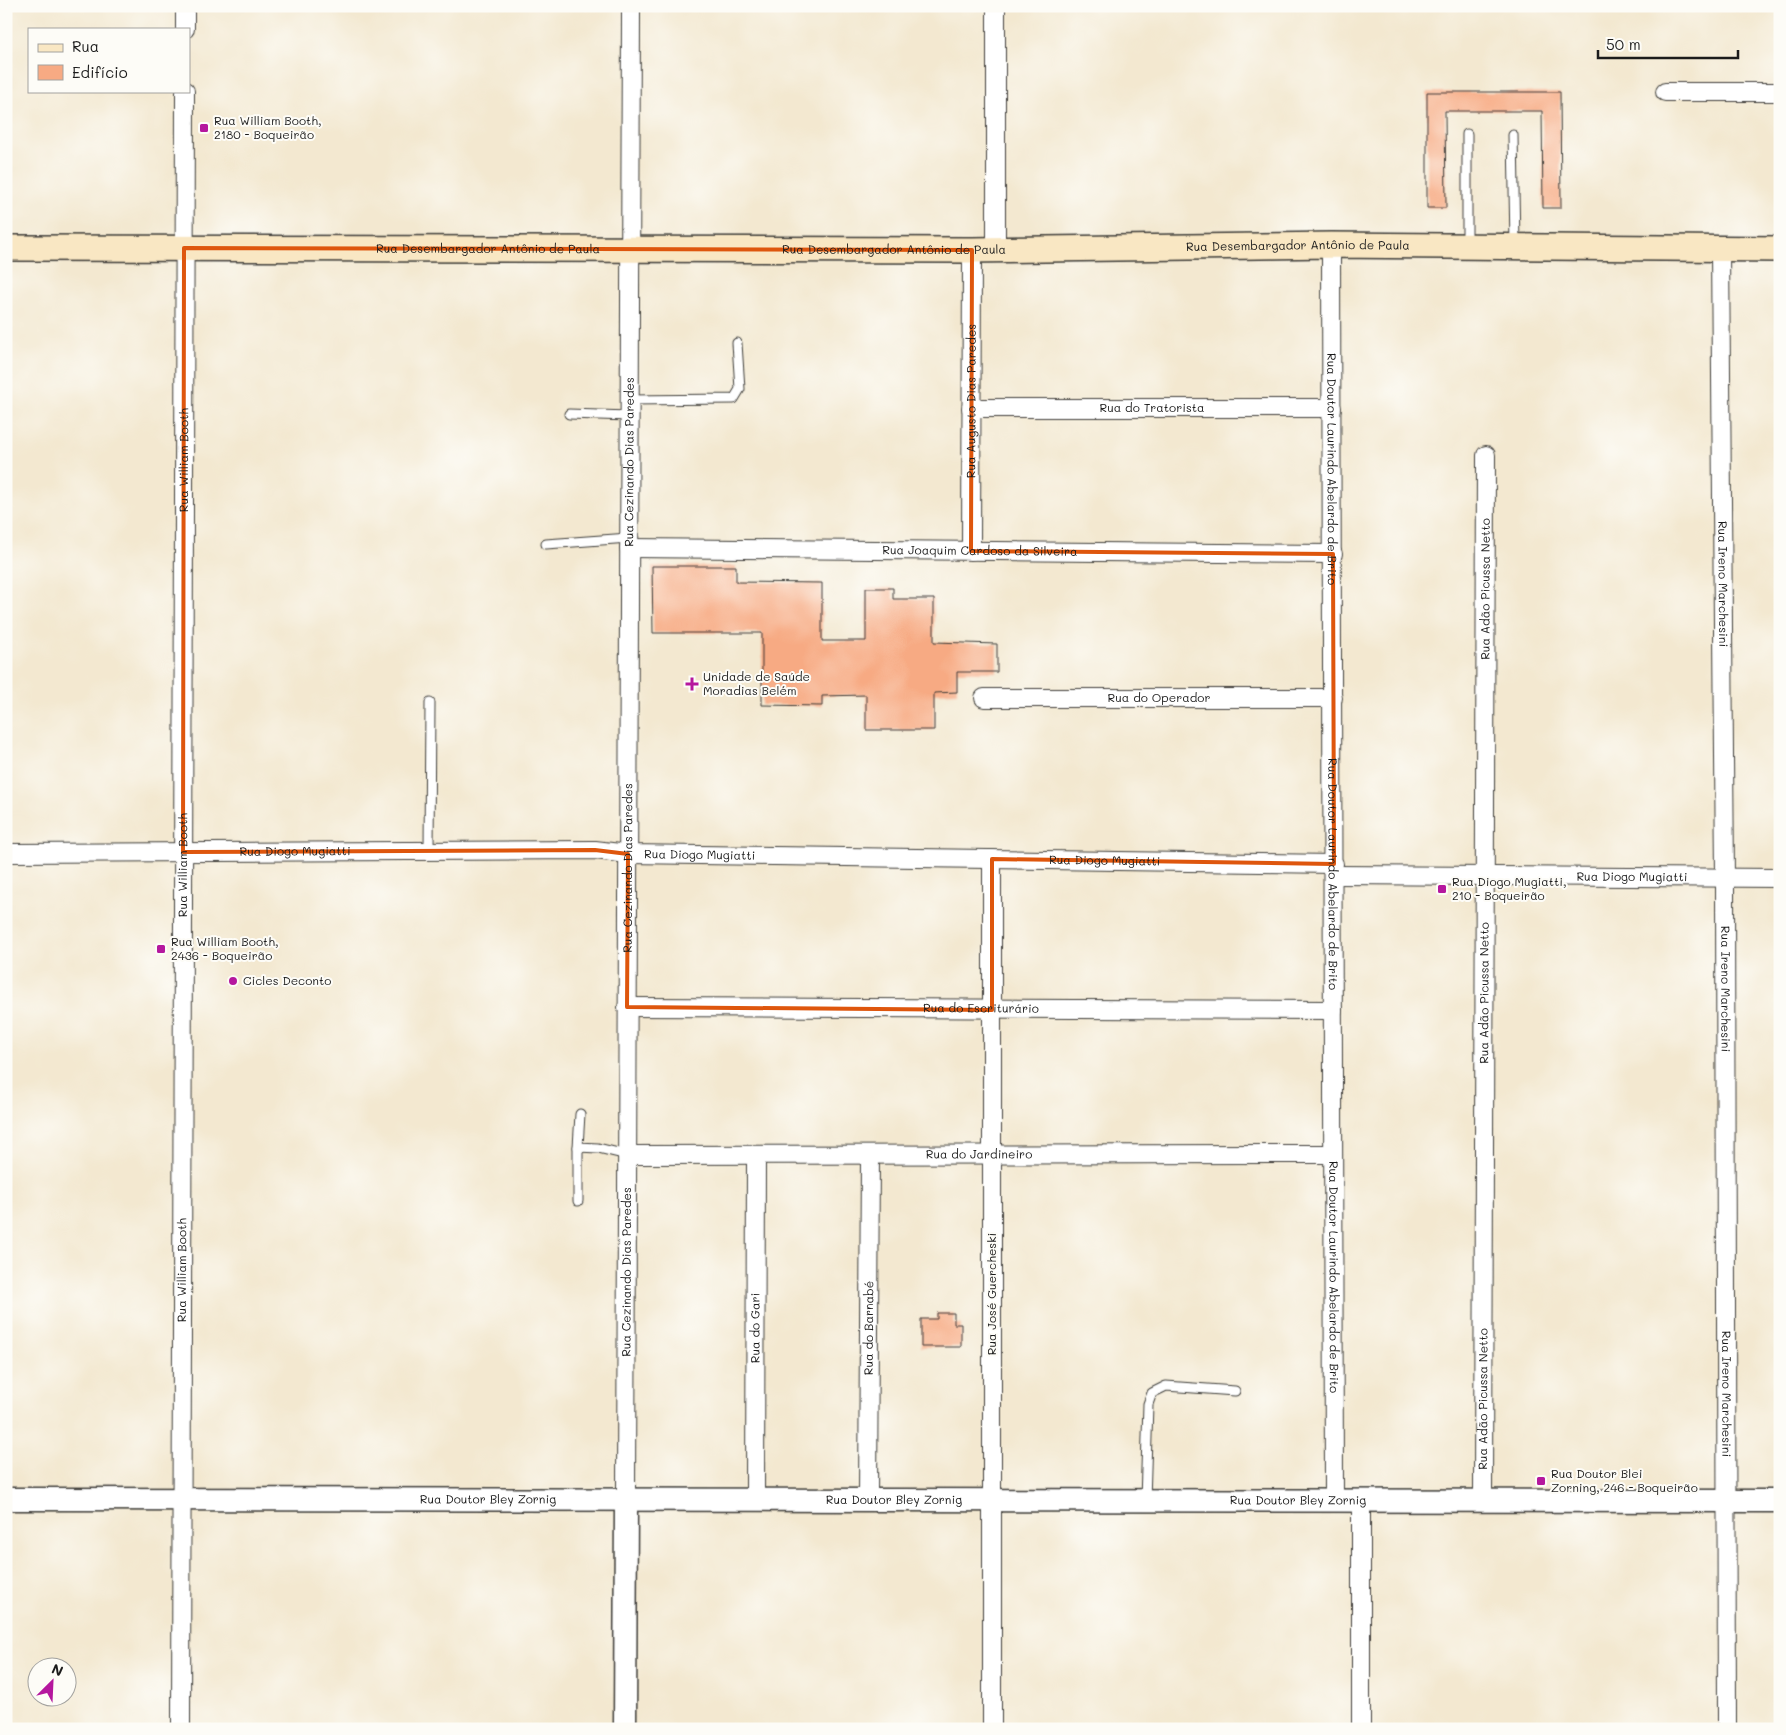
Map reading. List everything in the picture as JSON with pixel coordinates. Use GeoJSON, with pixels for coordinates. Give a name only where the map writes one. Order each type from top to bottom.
{"type":"FeatureCollection","features":[{"type":"Feature","properties":{"kind":"main road","name":"Rua Desembargador Antônio de Paula"},"geometry":{"type":"LineString","coordinates":[[6,248],[984,250],[1331,245],[1780,249]]}},
{"type":"Feature","properties":{"kind":"street"},"geometry":{"type":"LineString","coordinates":[[185,6],[185,28]]}},
{"type":"Feature","properties":{"kind":"street","name":"Rua Cezinando Dias Paredes"},"geometry":{"type":"LineString","coordinates":[[625,1729],[631,6]]}},
{"type":"Feature","properties":{"kind":"street","name":"Rua Augusto Dias Paredes"},"geometry":{"type":"LineString","coordinates":[[971,551],[971,408],[984,250],[996,6]]}},
{"type":"Feature","properties":{"kind":"street","name":"Rua William Booth"},"geometry":{"type":"LineString","coordinates":[[181,1729],[185,92]]}},
{"type":"Feature","properties":{"kind":"street"},"geometry":{"type":"LineString","coordinates":[[1665,92],[1780,92]]}},
{"type":"Feature","properties":{"kind":"street","name":"Rua Doutor Laurindo Abelardo de Brito"},"geometry":{"type":"LineString","coordinates":[[1331,245],[1334,869],[1332,1154],[1334,1501]]}},
{"type":"Feature","properties":{"kind":"street","name":"Rua Ireno Marchesini"},"geometry":{"type":"LineString","coordinates":[[1720,248],[1725,878],[1727,1729]]}},
{"type":"Feature","properties":{"kind":"street","name":"Rua do Tratorista"},"geometry":{"type":"LineString","coordinates":[[971,408],[1332,408]]}},
{"type":"Feature","properties":{"kind":"street","name":"Rua Adão Picussa Netto"},"geometry":{"type":"LineString","coordinates":[[1483,1501],[1486,455]]}},
{"type":"Feature","properties":{"kind":"street","name":"Rua Joaquim Cardoso da Silveira"},"geometry":{"type":"LineString","coordinates":[[629,543],[971,551],[1332,554]]}},
{"type":"Feature","properties":{"kind":"street","name":"Rua do Operador"},"geometry":{"type":"LineString","coordinates":[[984,698],[1333,698]]}},
{"type":"Feature","properties":{"kind":"street","name":"Rua Diogo Mugiatti"},"geometry":{"type":"LineString","coordinates":[[6,853],[595,850],[628,854],[992,859],[1334,869],[1484,876],[1780,878]]}},
{"type":"Feature","properties":{"kind":"street","name":"Rua José Guercheski"},"geometry":{"type":"LineString","coordinates":[[992,859],[992,1729]]}},
{"type":"Feature","properties":{"kind":"street","name":"Rua do Escriturário"},"geometry":{"type":"LineString","coordinates":[[627,1006],[992,1010],[1333,1010]]}},
{"type":"Feature","properties":{"kind":"street","name":"Rua do Jardineiro"},"geometry":{"type":"LineString","coordinates":[[627,1155],[1332,1154]]}},
{"type":"Feature","properties":{"kind":"street","name":"Rua do Gari"},"geometry":{"type":"LineString","coordinates":[[755,1500],[756,1155]]}},
{"type":"Feature","properties":{"kind":"street","name":"Rua do Barnabé"},"geometry":{"type":"LineString","coordinates":[[868,1500],[870,1155]]}},
{"type":"Feature","properties":{"kind":"street","name":"Rua Doutor Bley Zornig"},"geometry":{"type":"LineString","coordinates":[[6,1499],[1780,1501]]}},
{"type":"Feature","properties":{"kind":"street"},"geometry":{"type":"LineString","coordinates":[[1361,1501],[1361,1729]]}},
{"type":"Feature","properties":{"kind":"lane"},"geometry":{"type":"LineString","coordinates":[[1466,134],[1467,246]]}},
{"type":"Feature","properties":{"kind":"lane"},"geometry":{"type":"LineString","coordinates":[[1513,134],[1515,247]]}},
{"type":"Feature","properties":{"kind":"lane"},"geometry":{"type":"LineString","coordinates":[[569,414],[734,399],[740,389],[737,343]]}},
{"type":"Feature","properties":{"kind":"lane"},"geometry":{"type":"LineString","coordinates":[[546,544],[629,543]]}},
{"type":"Feature","properties":{"kind":"lane"},"geometry":{"type":"LineString","coordinates":[[429,851],[430,703]]}},
{"type":"Feature","properties":{"kind":"lane"},"geometry":{"type":"LineString","coordinates":[[578,1201],[580,1114]]}},
{"type":"Feature","properties":{"kind":"lane"},"geometry":{"type":"LineString","coordinates":[[578,1147],[598,1148],[627,1155]]}},
{"type":"Feature","properties":{"kind":"lane"},"geometry":{"type":"LineString","coordinates":[[1144,1501],[1148,1404],[1152,1393],[1166,1386],[1235,1391]]}},
{"type":"Feature","properties":{"kind":"highlighted area"},"geometry":{"type":"Polygon","coordinates":[[[184,248],[972,250],[971,551],[1333,554],[1334,864],[992,859],[992,1010],[627,1007],[628,854],[595,850],[183,852],[184,248]]]}},
{"type":"Feature","properties":{"kind":"building"},"geometry":{"type":"Polygon","coordinates":[[[1427,92],[1560,92],[1561,208],[1543,208],[1542,111],[1445,111],[1446,208],[1427,208],[1427,92]]]}},
{"type":"Feature","properties":{"kind":"building"},"geometry":{"type":"Polygon","coordinates":[[[652,566],[736,566],[736,582],[822,583],[822,641],[866,641],[866,588],[893,588],[893,599],[934,599],[934,642],[997,644],[997,672],[957,672],[957,692],[934,693],[934,730],[866,730],[866,695],[822,696],[822,706],[762,705],[762,633],[653,633],[652,566]]]}},
{"type":"Feature","properties":{"kind":"building"},"geometry":{"type":"Polygon","coordinates":[[[937,1313],[954,1313],[954,1324],[961,1324],[961,1347],[921,1347],[921,1319],[937,1319],[937,1313]]]}},
{"type":"Feature","properties":{"kind":"place","name":"Rua William Booth, 2180 - Boqueirão"},"geometry":{"type":"Point","coordinates":[204,128]}},
{"type":"Feature","properties":{"kind":"place","name":"Unidade de Saúde Moradias Belém"},"geometry":{"type":"Point","coordinates":[692,684]}},
{"type":"Feature","properties":{"kind":"place","name":"Rua Diogo Mugiatti, 210 - Boqueirão"},"geometry":{"type":"Point","coordinates":[1442,889]}},
{"type":"Feature","properties":{"kind":"place","name":"Rua William Booth, 2436 - Boqueirão"},"geometry":{"type":"Point","coordinates":[161,949]}},
{"type":"Feature","properties":{"kind":"place","name":"Cicles Deconto"},"geometry":{"type":"Point","coordinates":[233,981]}},
{"type":"Feature","properties":{"kind":"place","name":"Rua Doutor Blei Zorning, 246 - Boqueirão"},"geometry":{"type":"Point","coordinates":[1541,1481]}}]}
